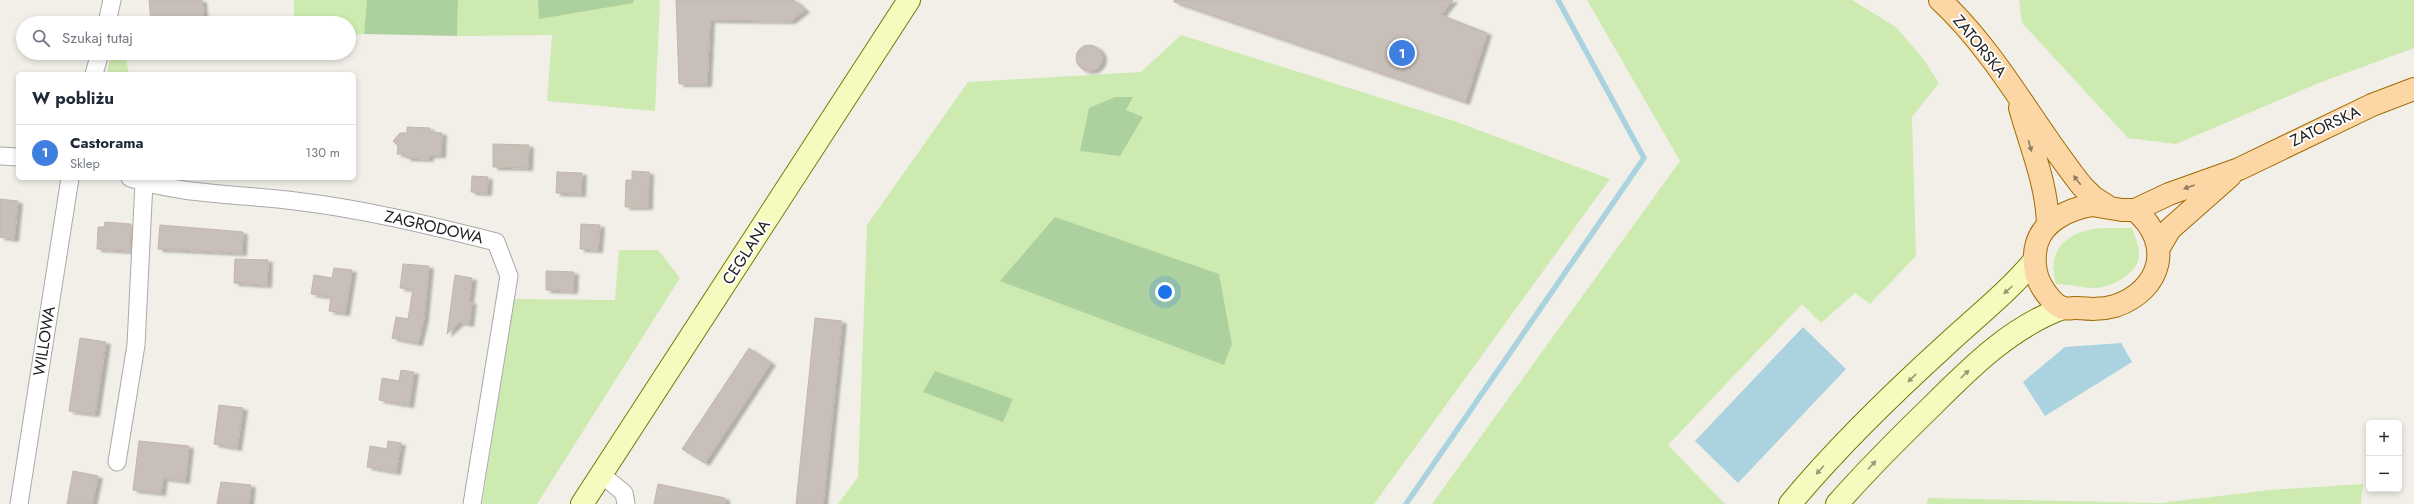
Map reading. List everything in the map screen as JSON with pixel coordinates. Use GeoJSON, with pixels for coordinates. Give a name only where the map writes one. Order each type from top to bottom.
{"type":"FeatureCollection","features":[{"type":"Feature","properties":{"kind":"main road","name":"CEGLANA"},"geometry":{"type":"LineString","coordinates":[[582,504],[909,0]]}},
{"type":"Feature","properties":{"kind":"main road","name":"ZATORSKA"},"geometry":{"type":"LineString","coordinates":[[1940,0],[1972,33],[2082,186],[2093,197],[2107,206]]}},
{"type":"Feature","properties":{"kind":"main road","name":"ZATORSKA"},"geometry":{"type":"LineString","coordinates":[[2135,210],[2169,194],[2239,169],[2372,105],[2414,89]]}},
{"type":"Feature","properties":{"kind":"main road","name":"ZATORSKA"},"geometry":{"type":"LineString","coordinates":[[2016,95],[2033,156],[2043,181],[2048,225]]}},
{"type":"Feature","properties":{"kind":"main road","name":"ZATORSKA"},"geometry":{"type":"LineString","coordinates":[[2160,246],[2170,229],[2239,169]]}},
{"type":"Feature","properties":{"kind":"main road"},"geometry":{"type":"LineString","coordinates":[[1837,504],[1875,461],[1970,368],[2024,327],[2044,314],[2063,308],[2095,310],[2115,306],[2133,297],[2148,283],[2158,264],[2160,246],[2147,220],[2135,210],[2122,210],[2107,206],[2092,205],[2076,208],[2061,215],[2048,225],[2037,242],[2034,261],[2038,281],[2049,298],[2063,308]]}},
{"type":"Feature","properties":{"kind":"main road"},"geometry":{"type":"LineString","coordinates":[[1790,504],[1848,440],[1946,345],[2012,287],[2034,261]]}},
{"type":"Feature","properties":{"kind":"street"},"geometry":{"type":"LineString","coordinates":[[109,16],[112,0]]}},
{"type":"Feature","properties":{"kind":"street"},"geometry":{"type":"LineString","coordinates":[[95,72],[98,60]]}},
{"type":"Feature","properties":{"kind":"street"},"geometry":{"type":"LineString","coordinates":[[0,156],[16,157]]}},
{"type":"Feature","properties":{"kind":"street","name":"WILLOWA"},"geometry":{"type":"LineString","coordinates":[[19,504],[70,180]]}},
{"type":"Feature","properties":{"kind":"street"},"geometry":{"type":"LineString","coordinates":[[117,462],[136,345],[137,180]]}},
{"type":"Feature","properties":{"kind":"street","name":"ZAGRODOWA"},"geometry":{"type":"LineString","coordinates":[[137,180],[295,201],[391,216],[496,242],[509,276],[472,504]]}},
{"type":"Feature","properties":{"kind":"street"},"geometry":{"type":"LineString","coordinates":[[602,475],[624,493],[626,504]]}},
{"type":"Feature","properties":{"kind":"green space"},"geometry":{"type":"Polygon","coordinates":[[[294,0],[367,0],[364,34],[356,35],[356,16],[294,16],[294,0]]]}},
{"type":"Feature","properties":{"kind":"green space"},"geometry":{"type":"Polygon","coordinates":[[[367,0],[458,0],[457,36],[364,34],[367,0]]]}},
{"type":"Feature","properties":{"kind":"green space"},"geometry":{"type":"Polygon","coordinates":[[[458,0],[660,0],[655,111],[547,101],[552,35],[457,36],[458,0]]]}},
{"type":"Feature","properties":{"kind":"green space"},"geometry":{"type":"Polygon","coordinates":[[[538,0],[634,0],[633,3],[539,19],[538,0]]]}},
{"type":"Feature","properties":{"kind":"green space"},"geometry":{"type":"Polygon","coordinates":[[[1587,0],[1852,0],[1896,27],[1924,60],[1939,83],[1912,117],[1916,256],[1870,304],[1855,293],[1821,323],[1802,304],[1668,445],[1725,504],[1432,504],[1680,161],[1587,0]]]}},
{"type":"Feature","properties":{"kind":"green space"},"geometry":{"type":"Polygon","coordinates":[[[2019,0],[2414,0],[2414,48],[2319,83],[2176,144],[2128,138],[2022,23],[2019,0]]]}},
{"type":"Feature","properties":{"kind":"green space"},"geometry":{"type":"Polygon","coordinates":[[[1181,35],[1454,121],[1610,179],[1374,504],[838,504],[858,477],[867,225],[968,82],[1141,72],[1181,35]]]}},
{"type":"Feature","properties":{"kind":"green space"},"geometry":{"type":"Polygon","coordinates":[[[110,60],[126,60],[129,72],[107,72],[110,60]]]}},
{"type":"Feature","properties":{"kind":"green space"},"geometry":{"type":"Polygon","coordinates":[[[1115,97],[1133,97],[1126,110],[1143,117],[1120,156],[1080,151],[1089,108],[1115,97]]]}},
{"type":"Feature","properties":{"kind":"green space"},"geometry":{"type":"Polygon","coordinates":[[[1055,217],[1219,274],[1232,344],[1224,365],[1000,281],[1055,217]]]}},
{"type":"Feature","properties":{"kind":"green space"},"geometry":{"type":"Polygon","coordinates":[[[2102,228],[2132,228],[2139,250],[2139,257],[2133,269],[2122,279],[2102,287],[2091,288],[2056,284],[2054,260],[2057,251],[2062,244],[2079,233],[2102,228]]]}},
{"type":"Feature","properties":{"kind":"green space"},"geometry":{"type":"Polygon","coordinates":[[[619,250],[658,250],[680,278],[537,504],[482,504],[514,299],[615,300],[619,250]]]}},
{"type":"Feature","properties":{"kind":"green space"},"geometry":{"type":"Polygon","coordinates":[[[935,371],[1013,399],[1003,422],[923,392],[935,371]]]}},
{"type":"Feature","properties":{"kind":"green space"},"geometry":{"type":"Polygon","coordinates":[[[2363,484],[2361,504],[1927,504],[1928,498],[2160,503],[2270,490],[2363,484]]]}},
{"type":"Feature","properties":{"kind":"water"},"geometry":{"type":"Polygon","coordinates":[[[1803,327],[1846,369],[1738,483],[1695,441],[1803,327]]]}},
{"type":"Feature","properties":{"kind":"water"},"geometry":{"type":"Polygon","coordinates":[[[2121,343],[2132,362],[2045,416],[2023,382],[2065,347],[2121,343]]]}},
{"type":"Feature","properties":{"kind":"building"},"geometry":{"type":"Polygon","coordinates":[[[149,0],[202,0],[203,16],[150,16],[149,0]]]}},
{"type":"Feature","properties":{"kind":"building"},"geometry":{"type":"Polygon","coordinates":[[[676,0],[794,0],[805,10],[791,21],[710,20],[707,84],[679,84],[676,0]]]}},
{"type":"Feature","properties":{"kind":"building"},"geometry":{"type":"Polygon","coordinates":[[[1174,0],[1453,0],[1441,15],[1487,33],[1465,102],[1174,2],[1174,0]]]}},
{"type":"Feature","properties":{"kind":"building"},"geometry":{"type":"Polygon","coordinates":[[[1089,45],[1098,49],[1102,58],[1098,67],[1089,71],[1080,67],[1076,58],[1080,49],[1089,45]]]}},
{"type":"Feature","properties":{"kind":"building"},"geometry":{"type":"Polygon","coordinates":[[[407,127],[430,128],[430,132],[442,133],[441,155],[429,155],[429,159],[406,158],[406,154],[397,154],[398,146],[393,141],[400,133],[407,133],[407,127]]]}},
{"type":"Feature","properties":{"kind":"building"},"geometry":{"type":"Polygon","coordinates":[[[493,144],[529,145],[528,168],[493,167],[493,144]]]}},
{"type":"Feature","properties":{"kind":"building"},"geometry":{"type":"Polygon","coordinates":[[[632,171],[649,172],[648,207],[625,207],[626,180],[632,180],[632,171]]]}},
{"type":"Feature","properties":{"kind":"building"},"geometry":{"type":"Polygon","coordinates":[[[557,172],[582,173],[581,194],[556,193],[557,172]]]}},
{"type":"Feature","properties":{"kind":"building"},"geometry":{"type":"Polygon","coordinates":[[[472,176],[488,177],[487,193],[471,192],[472,176]]]}},
{"type":"Feature","properties":{"kind":"building"},"geometry":{"type":"Polygon","coordinates":[[[0,199],[18,201],[14,239],[0,237],[0,199]]]}},
{"type":"Feature","properties":{"kind":"building"},"geometry":{"type":"Polygon","coordinates":[[[105,222],[131,224],[130,251],[97,249],[98,227],[104,227],[105,222]]]}},
{"type":"Feature","properties":{"kind":"building"},"geometry":{"type":"Polygon","coordinates":[[[581,224],[600,225],[598,250],[580,249],[581,224]]]}},
{"type":"Feature","properties":{"kind":"building"},"geometry":{"type":"Polygon","coordinates":[[[160,225],[243,232],[242,253],[158,249],[160,225]]]}},
{"type":"Feature","properties":{"kind":"building"},"geometry":{"type":"Polygon","coordinates":[[[235,259],[268,260],[267,285],[234,283],[235,259]]]}},
{"type":"Feature","properties":{"kind":"building"},"geometry":{"type":"Polygon","coordinates":[[[403,264],[429,266],[424,318],[418,343],[392,338],[396,317],[408,319],[413,289],[400,288],[403,264]]]}},
{"type":"Feature","properties":{"kind":"building"},"geometry":{"type":"Polygon","coordinates":[[[334,268],[352,270],[345,313],[329,311],[331,297],[311,294],[314,275],[332,278],[334,268]]]}},
{"type":"Feature","properties":{"kind":"building"},"geometry":{"type":"Polygon","coordinates":[[[546,271],[574,272],[573,291],[546,290],[546,271]]]}},
{"type":"Feature","properties":{"kind":"building"},"geometry":{"type":"Polygon","coordinates":[[[455,275],[472,278],[469,302],[472,302],[469,324],[460,322],[447,334],[455,275]]]}},
{"type":"Feature","properties":{"kind":"building"},"geometry":{"type":"Polygon","coordinates":[[[815,318],[842,321],[839,351],[823,504],[796,504],[815,318]]]}},
{"type":"Feature","properties":{"kind":"building"},"geometry":{"type":"Polygon","coordinates":[[[80,338],[106,342],[95,414],[69,411],[80,338]]]}},
{"type":"Feature","properties":{"kind":"building"},"geometry":{"type":"Polygon","coordinates":[[[749,348],[771,363],[705,463],[682,449],[749,348]]]}},
{"type":"Feature","properties":{"kind":"building"},"geometry":{"type":"Polygon","coordinates":[[[401,370],[414,372],[409,405],[379,400],[382,378],[399,381],[401,370]]]}},
{"type":"Feature","properties":{"kind":"building"},"geometry":{"type":"Polygon","coordinates":[[[219,405],[243,408],[237,448],[214,444],[219,405]]]}},
{"type":"Feature","properties":{"kind":"building"},"geometry":{"type":"Polygon","coordinates":[[[139,441],[189,446],[185,481],[163,478],[161,493],[133,490],[139,441]]]}},
{"type":"Feature","properties":{"kind":"building"},"geometry":{"type":"Polygon","coordinates":[[[388,441],[401,443],[396,472],[367,467],[370,446],[387,449],[388,441]]]}},
{"type":"Feature","properties":{"kind":"building"},"geometry":{"type":"Polygon","coordinates":[[[73,471],[98,476],[92,504],[67,504],[73,471]]]}},
{"type":"Feature","properties":{"kind":"building"},"geometry":{"type":"Polygon","coordinates":[[[221,482],[251,485],[249,504],[217,504],[221,482]]]}},
{"type":"Feature","properties":{"kind":"building"},"geometry":{"type":"Polygon","coordinates":[[[658,484],[725,498],[725,504],[654,504],[658,484]]]}},
{"type":"Feature","properties":{"kind":"waterway"},"geometry":{"type":"LineString","coordinates":[[1406,504],[1644,158],[1558,0]]}},
{"type":"Feature","properties":{"kind":"place","name":"Castorama"},"geometry":{"type":"Point","coordinates":[1402,53]}}]}
